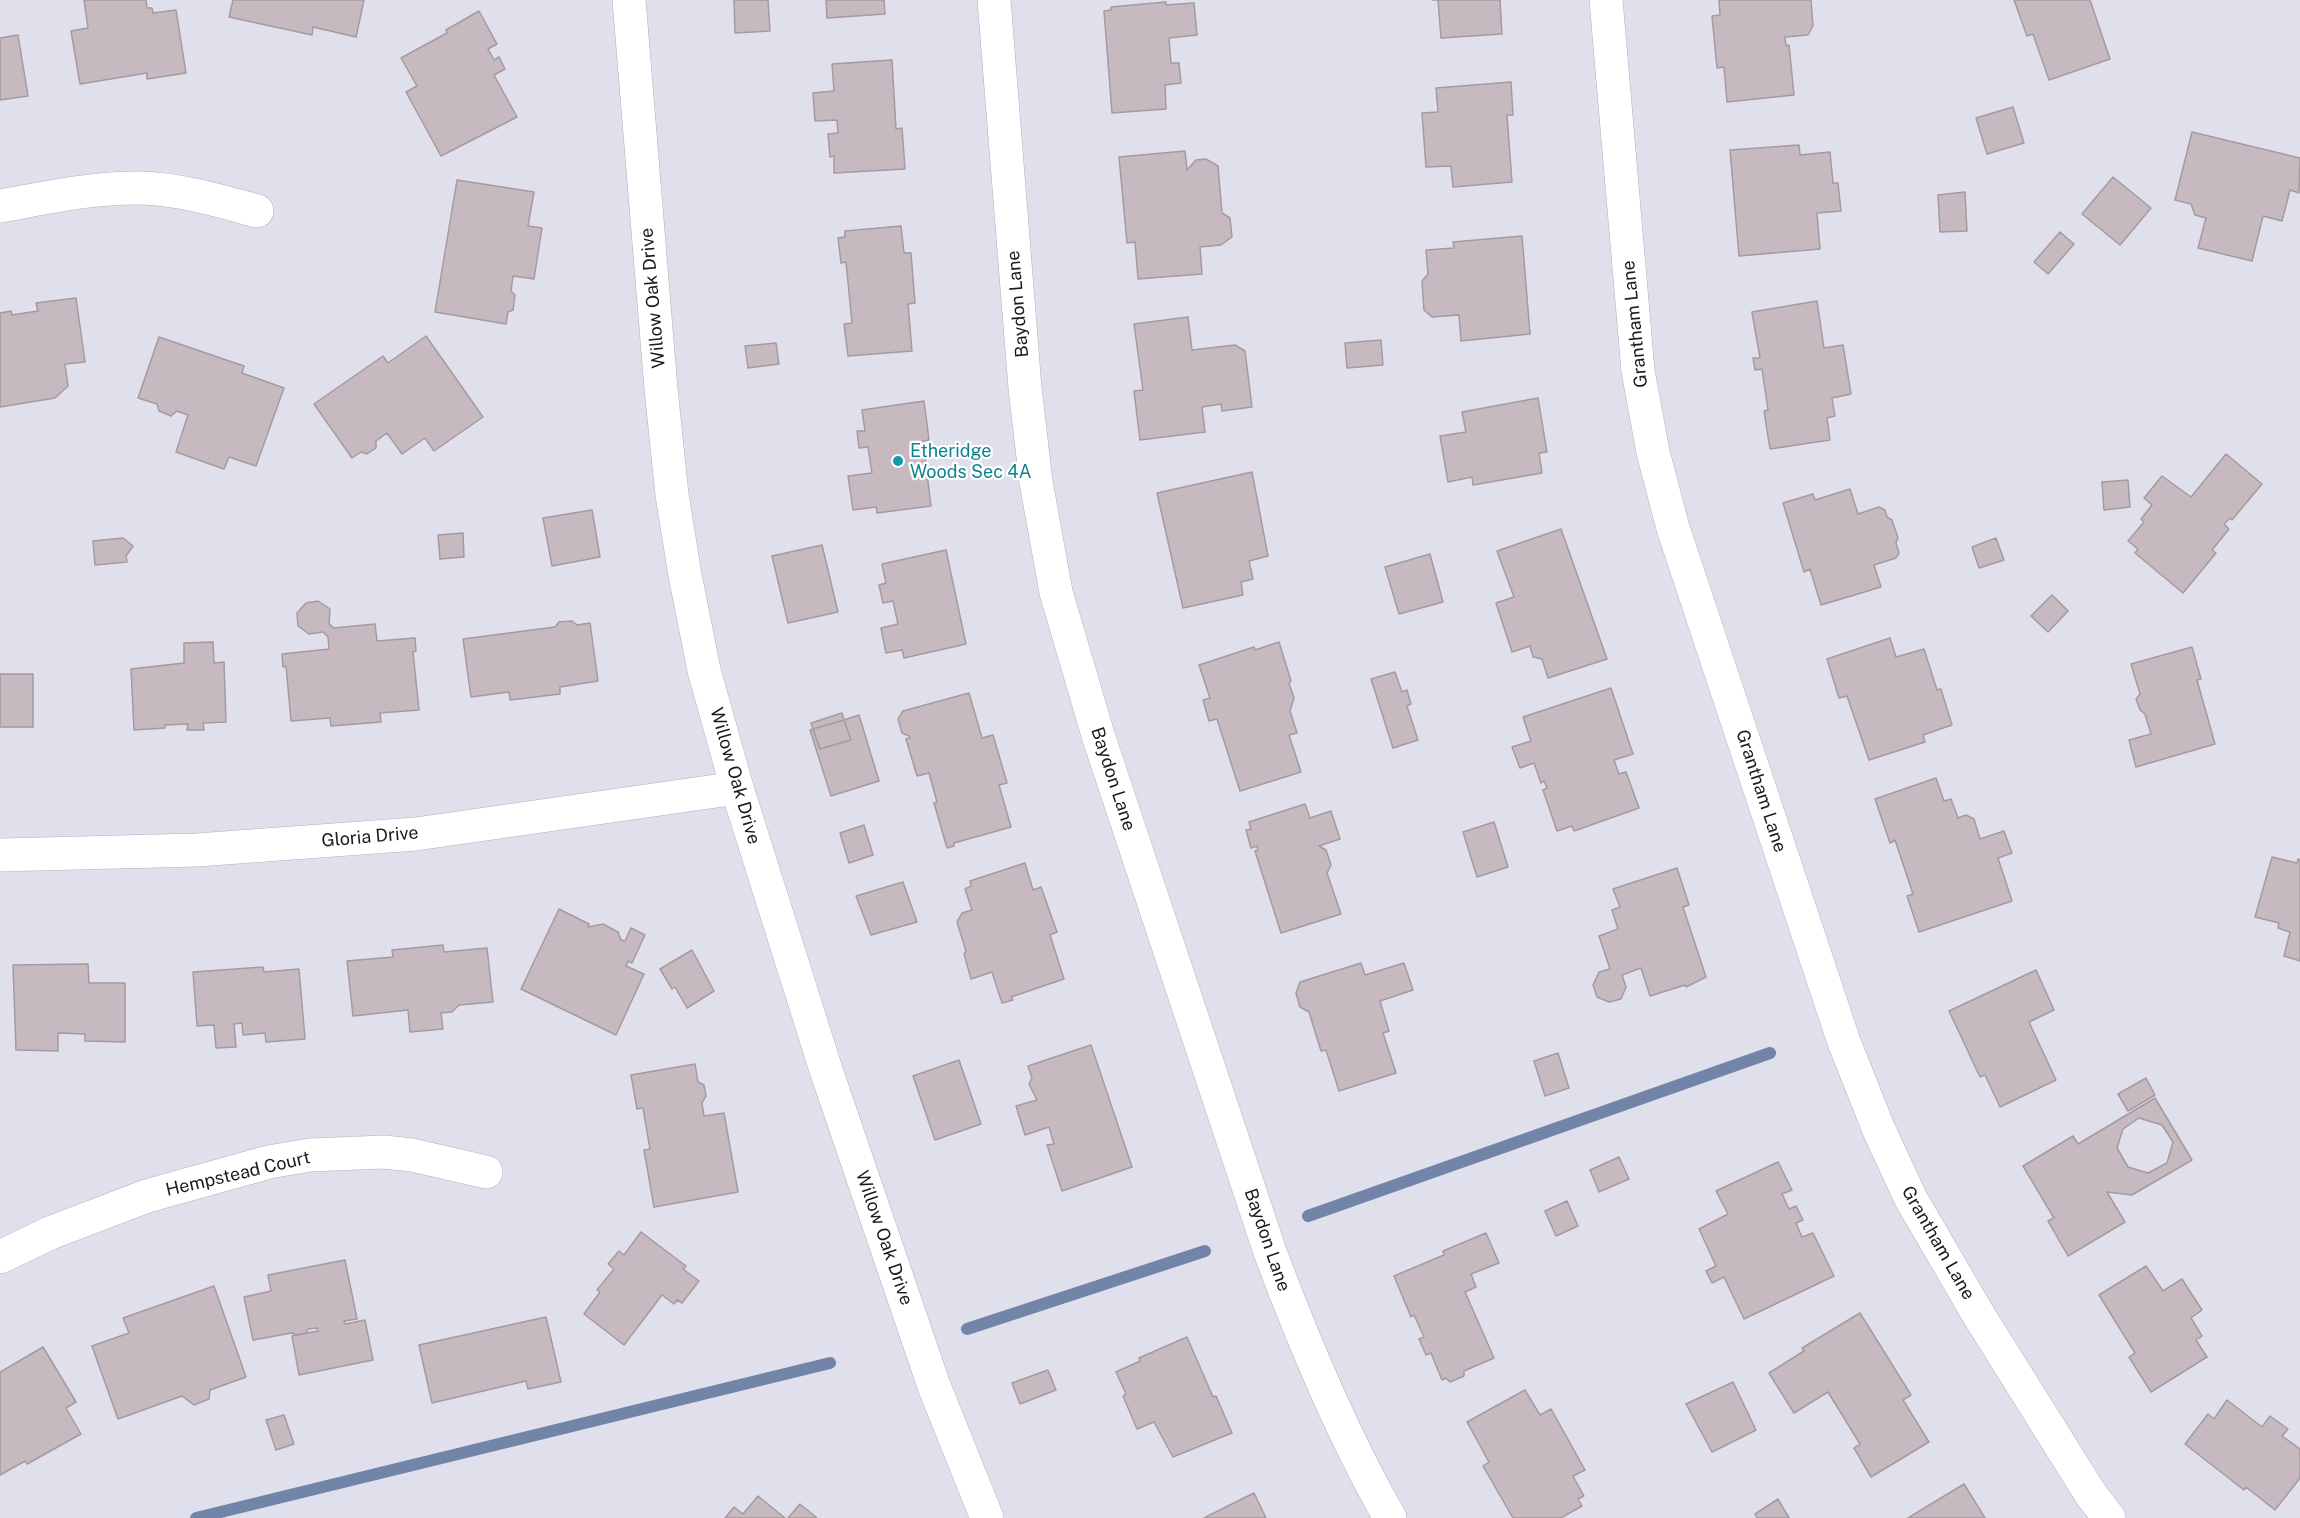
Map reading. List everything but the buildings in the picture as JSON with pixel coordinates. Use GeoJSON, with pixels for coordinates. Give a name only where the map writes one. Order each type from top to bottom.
{"type":"FeatureCollection","features":[{"type":"Feature","properties":{"kind":"street","name":"Willow Oak Drive"},"geometry":{"type":"LineString","coordinates":[[630,0],[661,389],[672,495],[685,575],[705,670],[736,788],[826,1070],[930,1374],[987,1518]]}},
{"type":"Feature","properties":{"kind":"street","name":"Baydon Lane"},"geometry":{"type":"LineString","coordinates":[[993,0],[1025,388],[1036,482],[1056,592],[1098,735],[1270,1252],[1294,1317],[1362,1468],[1390,1518]]}},
{"type":"Feature","properties":{"kind":"street","name":"Grantham Lane"},"geometry":{"type":"LineString","coordinates":[[1606,0],[1638,372],[1653,452],[1680,550],[1844,1042],[1879,1130],[1911,1199],[1978,1314],[2090,1493],[2109,1518]]}},
{"type":"Feature","properties":{"kind":"street"},"geometry":{"type":"LineString","coordinates":[[0,206],[81,192],[139,188],[161,189],[214,199],[257,211]]}},
{"type":"Feature","properties":{"kind":"street","name":"Gloria Drive"},"geometry":{"type":"LineString","coordinates":[[0,855],[197,850],[416,834],[736,788]]}},
{"type":"Feature","properties":{"kind":"street","name":"Hempstead Court"},"geometry":{"type":"LineString","coordinates":[[0,1257],[50,1233],[147,1196],[269,1162],[310,1155],[384,1152],[412,1155],[486,1172]]}},
{"type":"Feature","properties":{"kind":"waterway"},"geometry":{"type":"LineString","coordinates":[[1308,1216],[1770,1053]]}},
{"type":"Feature","properties":{"kind":"waterway"},"geometry":{"type":"LineString","coordinates":[[967,1329],[1205,1251]]}},
{"type":"Feature","properties":{"kind":"waterway"},"geometry":{"type":"LineString","coordinates":[[196,1518],[830,1363]]}},
{"type":"Feature","properties":{"kind":"place","name":"Etheridge Woods Sec 4A"},"geometry":{"type":"Point","coordinates":[898,461]}}]}
